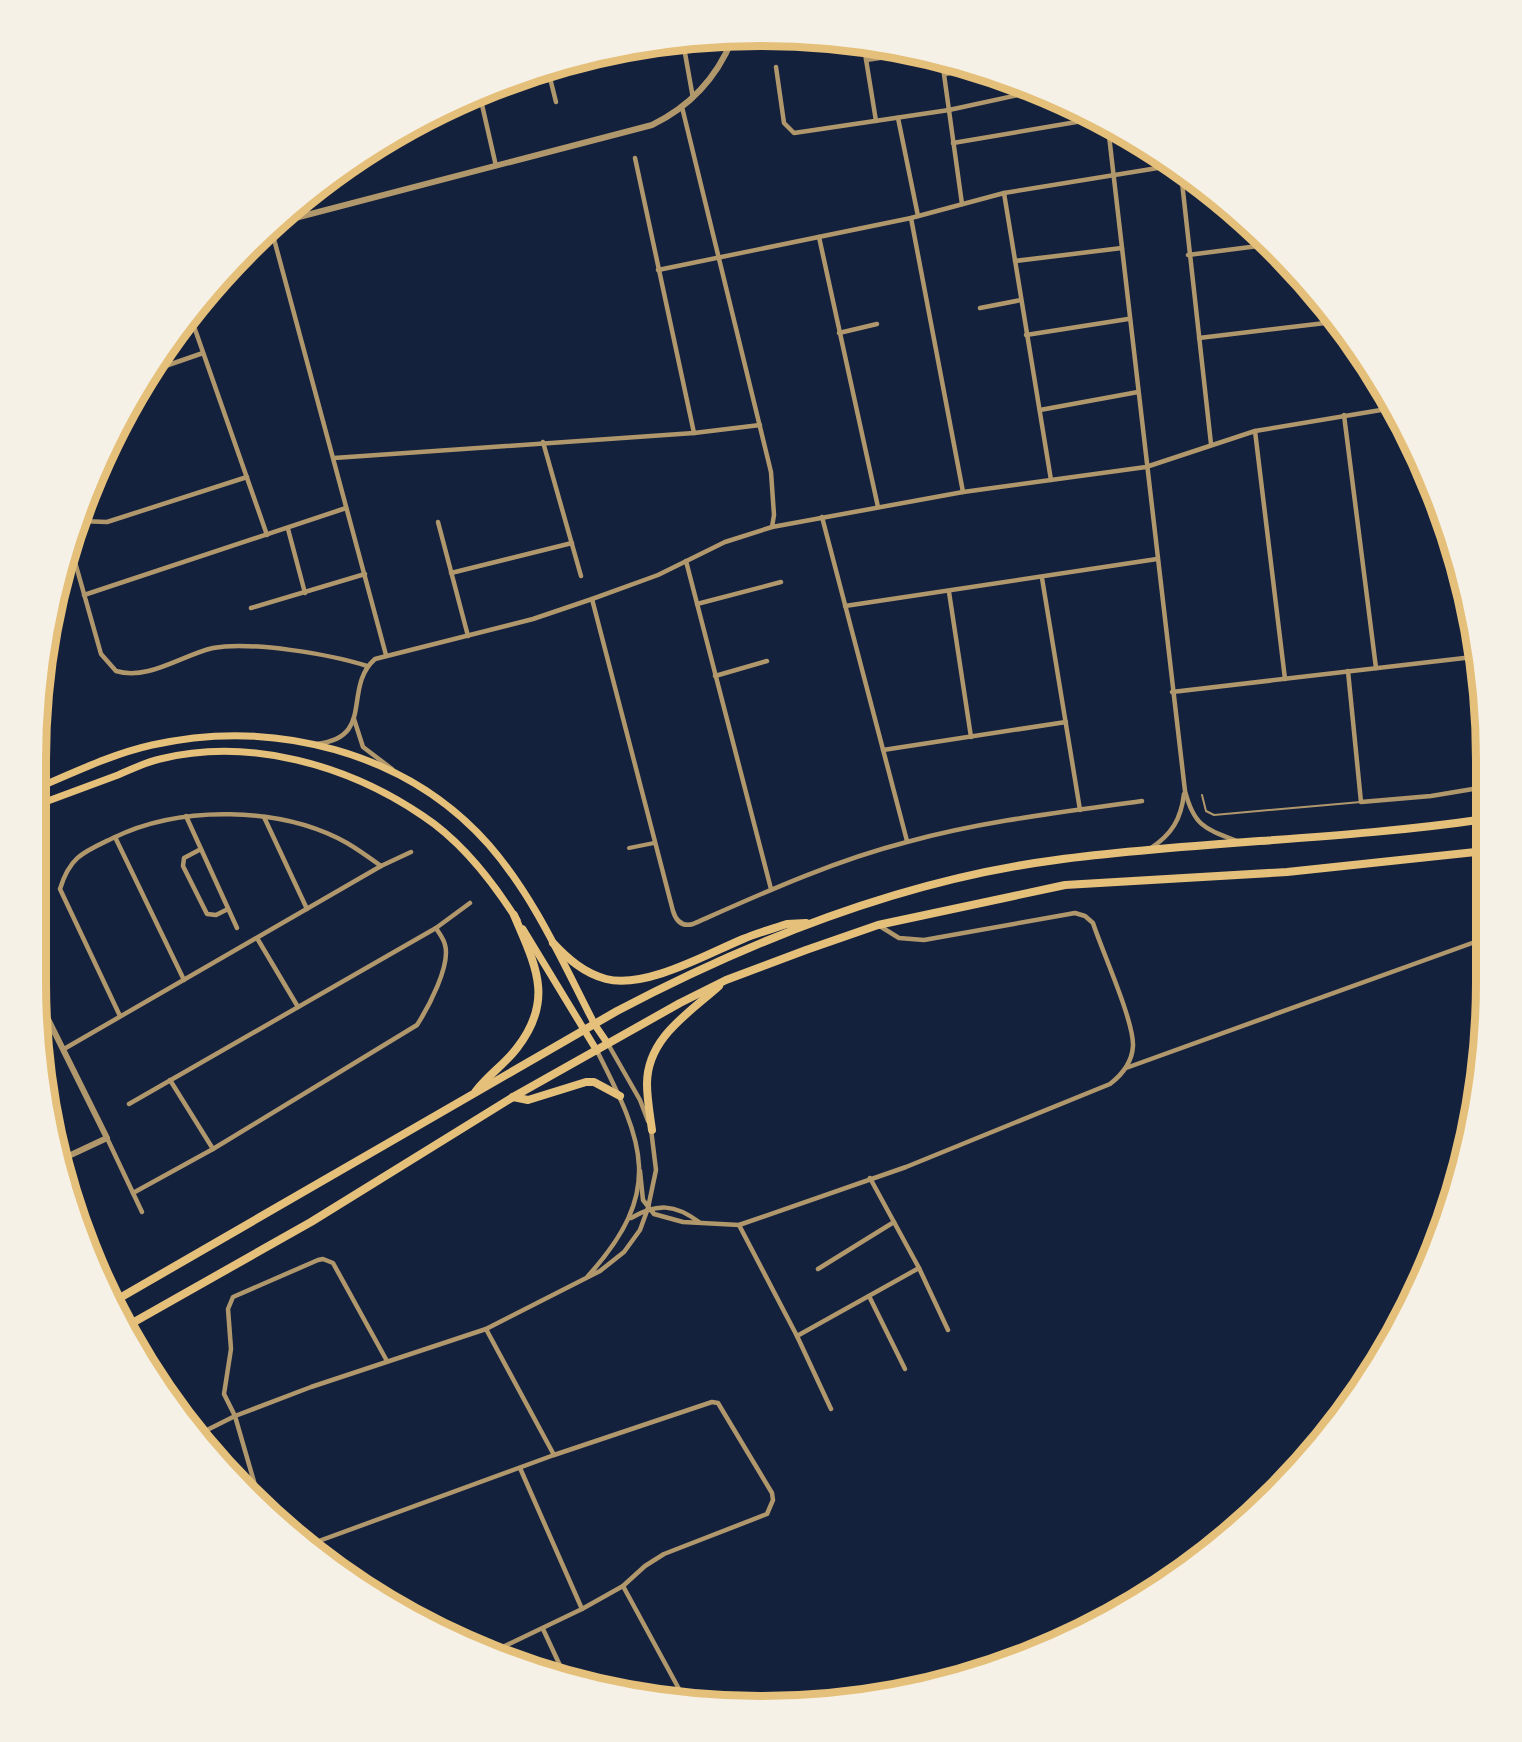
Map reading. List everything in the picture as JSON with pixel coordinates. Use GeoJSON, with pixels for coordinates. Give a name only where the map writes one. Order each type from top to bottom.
{"type":"FeatureCollection","features":[{"type":"Feature","properties":{"kind":"main road"},"geometry":{"type":"LineString","coordinates":[[46,784],[108,758],[153,745],[206,736],[256,736],[316,744],[348,753],[399,774],[438,800],[488,845],[531,902],[595,1025],[608,1044]]}},
{"type":"Feature","properties":{"kind":"main road"},"geometry":{"type":"LineString","coordinates":[[46,802],[159,759],[207,751],[254,753],[318,764],[368,784],[424,816],[472,859],[514,915],[597,1051]]}},
{"type":"Feature","properties":{"kind":"main road"},"geometry":{"type":"LineString","coordinates":[[120,1298],[669,984],[810,923],[872,901],[997,870],[1057,860],[1416,830],[1476,820]]}},
{"type":"Feature","properties":{"kind":"main road"},"geometry":{"type":"LineString","coordinates":[[134,1322],[311,1222],[513,1097],[680,1003],[726,980],[878,925],[1065,885],[1287,873],[1476,852]]}},
{"type":"Feature","properties":{"kind":"main road"},"geometry":{"type":"LineString","coordinates":[[473,1095],[518,1048],[530,1028],[538,1004],[539,980],[514,915]]}},
{"type":"Feature","properties":{"kind":"main road"},"geometry":{"type":"LineString","coordinates":[[553,944],[578,967],[609,980],[632,980],[665,971],[787,924],[810,923]]}},
{"type":"Feature","properties":{"kind":"main road"},"geometry":{"type":"LineString","coordinates":[[652,1130],[647,1083],[656,1051],[674,1025],[726,980]]}},
{"type":"Feature","properties":{"kind":"main road"},"geometry":{"type":"LineString","coordinates":[[513,1097],[528,1100],[586,1082],[594,1082],[620,1096]]}},
{"type":"Feature","properties":{"kind":"street"},"geometry":{"type":"LineString","coordinates":[[298,217],[641,129],[682,107],[693,98],[718,67],[728,47]]}},
{"type":"Feature","properties":{"kind":"street"},"geometry":{"type":"LineString","coordinates":[[685,51],[693,98]]}},
{"type":"Feature","properties":{"kind":"street"},"geometry":{"type":"LineString","coordinates":[[865,55],[876,122]]}},
{"type":"Feature","properties":{"kind":"street"},"geometry":{"type":"LineString","coordinates":[[866,60],[883,57]]}},
{"type":"Feature","properties":{"kind":"street"},"geometry":{"type":"LineString","coordinates":[[776,67],[784,123],[790,131],[800,134],[949,110],[1019,95]]}},
{"type":"Feature","properties":{"kind":"street"},"geometry":{"type":"LineString","coordinates":[[944,71],[962,204]]}},
{"type":"Feature","properties":{"kind":"street"},"geometry":{"type":"LineString","coordinates":[[945,74],[952,73]]}},
{"type":"Feature","properties":{"kind":"street"},"geometry":{"type":"LineString","coordinates":[[550,78],[556,102]]}},
{"type":"Feature","properties":{"kind":"street"},"geometry":{"type":"LineString","coordinates":[[482,104],[496,166]]}},
{"type":"Feature","properties":{"kind":"street"},"geometry":{"type":"LineString","coordinates":[[682,107],[721,258],[771,472],[774,515],[771,527]]}},
{"type":"Feature","properties":{"kind":"street"},"geometry":{"type":"LineString","coordinates":[[898,118],[918,216]]}},
{"type":"Feature","properties":{"kind":"street"},"geometry":{"type":"LineString","coordinates":[[953,142],[1080,121]]}},
{"type":"Feature","properties":{"kind":"street"},"geometry":{"type":"LineString","coordinates":[[1109,137],[1128,319],[1185,791],[1194,819],[1208,829],[1243,843]]}},
{"type":"Feature","properties":{"kind":"street"},"geometry":{"type":"LineString","coordinates":[[635,158],[694,433]]}},
{"type":"Feature","properties":{"kind":"street"},"geometry":{"type":"LineString","coordinates":[[658,270],[911,218],[1004,193],[1159,168]]}},
{"type":"Feature","properties":{"kind":"street"},"geometry":{"type":"LineString","coordinates":[[1182,184],[1188,255],[1211,444]]}},
{"type":"Feature","properties":{"kind":"street"},"geometry":{"type":"LineString","coordinates":[[1004,193],[1051,480]]}},
{"type":"Feature","properties":{"kind":"street"},"geometry":{"type":"LineString","coordinates":[[911,218],[963,492]]}},
{"type":"Feature","properties":{"kind":"street"},"geometry":{"type":"LineString","coordinates":[[819,237],[878,507]]}},
{"type":"Feature","properties":{"kind":"street"},"geometry":{"type":"LineString","coordinates":[[274,239],[386,655]]}},
{"type":"Feature","properties":{"kind":"street"},"geometry":{"type":"LineString","coordinates":[[1188,255],[1256,246]]}},
{"type":"Feature","properties":{"kind":"street"},"geometry":{"type":"LineString","coordinates":[[1015,261],[1122,248]]}},
{"type":"Feature","properties":{"kind":"street"},"geometry":{"type":"LineString","coordinates":[[980,308],[1021,300]]}},
{"type":"Feature","properties":{"kind":"street"},"geometry":{"type":"LineString","coordinates":[[1026,335],[1128,319]]}},
{"type":"Feature","properties":{"kind":"street"},"geometry":{"type":"LineString","coordinates":[[1199,338],[1326,323]]}},
{"type":"Feature","properties":{"kind":"street"},"geometry":{"type":"LineString","coordinates":[[839,333],[877,324]]}},
{"type":"Feature","properties":{"kind":"street"},"geometry":{"type":"LineString","coordinates":[[194,326],[267,536]]}},
{"type":"Feature","properties":{"kind":"street"},"geometry":{"type":"LineString","coordinates":[[166,366],[203,353]]}},
{"type":"Feature","properties":{"kind":"street"},"geometry":{"type":"LineString","coordinates":[[1040,410],[1138,392]]}},
{"type":"Feature","properties":{"kind":"street"},"geometry":{"type":"LineString","coordinates":[[316,744],[340,739],[348,733],[354,719],[360,683],[367,666],[386,655],[533,619],[658,575],[725,542],[771,527],[963,492],[1146,467],[1255,431],[1383,410]]}},
{"type":"Feature","properties":{"kind":"street"},"geometry":{"type":"LineString","coordinates":[[1344,416],[1376,668]]}},
{"type":"Feature","properties":{"kind":"street"},"geometry":{"type":"LineString","coordinates":[[334,458],[543,441],[694,433],[760,425]]}},
{"type":"Feature","properties":{"kind":"street"},"geometry":{"type":"LineString","coordinates":[[1255,431],[1285,679]]}},
{"type":"Feature","properties":{"kind":"street"},"geometry":{"type":"LineString","coordinates":[[543,441],[581,576]]}},
{"type":"Feature","properties":{"kind":"street"},"geometry":{"type":"LineString","coordinates":[[88,522],[107,522],[247,477]]}},
{"type":"Feature","properties":{"kind":"street"},"geometry":{"type":"LineString","coordinates":[[84,595],[346,508]]}},
{"type":"Feature","properties":{"kind":"street"},"geometry":{"type":"LineString","coordinates":[[822,518],[907,842]]}},
{"type":"Feature","properties":{"kind":"street"},"geometry":{"type":"LineString","coordinates":[[438,522],[468,636]]}},
{"type":"Feature","properties":{"kind":"street"},"geometry":{"type":"LineString","coordinates":[[288,529],[305,593]]}},
{"type":"Feature","properties":{"kind":"street"},"geometry":{"type":"LineString","coordinates":[[451,573],[572,543]]}},
{"type":"Feature","properties":{"kind":"street"},"geometry":{"type":"LineString","coordinates":[[845,606],[1157,559]]}},
{"type":"Feature","properties":{"kind":"street"},"geometry":{"type":"LineString","coordinates":[[686,561],[771,890]]}},
{"type":"Feature","properties":{"kind":"street"},"geometry":{"type":"LineString","coordinates":[[75,562],[105,661],[116,671],[137,674],[212,649],[249,645],[367,666]]}},
{"type":"Feature","properties":{"kind":"street"},"geometry":{"type":"LineString","coordinates":[[251,608],[365,574]]}},
{"type":"Feature","properties":{"kind":"street"},"geometry":{"type":"LineString","coordinates":[[1042,578],[1080,810]]}},
{"type":"Feature","properties":{"kind":"street"},"geometry":{"type":"LineString","coordinates":[[697,604],[781,582]]}},
{"type":"Feature","properties":{"kind":"street"},"geometry":{"type":"LineString","coordinates":[[949,592],[971,737]]}},
{"type":"Feature","properties":{"kind":"street"},"geometry":{"type":"LineString","coordinates":[[592,599],[673,911],[678,921],[684,925],[693,924],[822,869],[907,842],[1018,819],[1142,801]]}},
{"type":"Feature","properties":{"kind":"street"},"geometry":{"type":"LineString","coordinates":[[1172,692],[1467,658]]}},
{"type":"Feature","properties":{"kind":"street"},"geometry":{"type":"LineString","coordinates":[[715,676],[767,662]]}},
{"type":"Feature","properties":{"kind":"street"},"geometry":{"type":"LineString","coordinates":[[1348,671],[1361,802],[1431,796],[1476,788]]}},
{"type":"Feature","properties":{"kind":"street"},"geometry":{"type":"LineString","coordinates":[[354,719],[363,747],[399,774]]}},
{"type":"Feature","properties":{"kind":"street"},"geometry":{"type":"LineString","coordinates":[[883,750],[1066,722]]}},
{"type":"Feature","properties":{"kind":"street"},"geometry":{"type":"LineString","coordinates":[[1146,851],[1163,840],[1176,824],[1185,791]]}},
{"type":"Feature","properties":{"kind":"street"},"geometry":{"type":"LineString","coordinates":[[120,1016],[60,889],[66,871],[79,854],[137,826],[186,816],[235,814],[264,817],[305,827],[346,842],[381,866]]}},
{"type":"Feature","properties":{"kind":"street"},"geometry":{"type":"LineString","coordinates":[[186,816],[237,928]]}},
{"type":"Feature","properties":{"kind":"street"},"geometry":{"type":"LineString","coordinates":[[264,817],[307,909]]}},
{"type":"Feature","properties":{"kind":"street"},"geometry":{"type":"LineString","coordinates":[[115,837],[184,980]]}},
{"type":"Feature","properties":{"kind":"street"},"geometry":{"type":"LineString","coordinates":[[629,848],[654,843]]}},
{"type":"Feature","properties":{"kind":"street"},"geometry":{"type":"LineString","coordinates":[[201,849],[184,858],[182,863],[207,914],[216,915],[228,909]]}},
{"type":"Feature","properties":{"kind":"street"},"geometry":{"type":"LineString","coordinates":[[64,1049],[381,866],[411,852]]}},
{"type":"Feature","properties":{"kind":"street"},"geometry":{"type":"LineString","coordinates":[[129,1104],[436,928],[470,903]]}},
{"type":"Feature","properties":{"kind":"street"},"geometry":{"type":"LineString","coordinates":[[597,1051],[620,1096],[635,1133],[643,1200],[648,1208],[654,1214],[683,1222],[739,1225],[906,1167],[1110,1084],[1126,1068],[1131,1058],[1132,1035],[1093,923],[1086,916],[1075,913],[924,940],[899,938],[878,925]]}},
{"type":"Feature","properties":{"kind":"street"},"geometry":{"type":"LineString","coordinates":[[133,1192],[213,1149],[417,1025],[430,1006],[441,977],[446,946],[436,928]]}},
{"type":"Feature","properties":{"kind":"street"},"geometry":{"type":"LineString","coordinates":[[258,938],[298,1007]]}},
{"type":"Feature","properties":{"kind":"street"},"geometry":{"type":"LineString","coordinates":[[1126,1068],[1476,942]]}},
{"type":"Feature","properties":{"kind":"street"},"geometry":{"type":"LineString","coordinates":[[48,1017],[142,1212]]}},
{"type":"Feature","properties":{"kind":"street"},"geometry":{"type":"LineString","coordinates":[[206,1430],[235,1416],[387,1361],[486,1329],[585,1280],[624,1252],[640,1230],[648,1208],[656,1170],[652,1130],[640,1100],[608,1044]]}},
{"type":"Feature","properties":{"kind":"street"},"geometry":{"type":"LineString","coordinates":[[170,1080],[213,1149]]}},
{"type":"Feature","properties":{"kind":"street"},"geometry":{"type":"LineString","coordinates":[[69,1156],[107,1138]]}},
{"type":"Feature","properties":{"kind":"street"},"geometry":{"type":"LineString","coordinates":[[585,1280],[610,1251],[630,1218],[640,1171]]}},
{"type":"Feature","properties":{"kind":"street"},"geometry":{"type":"LineString","coordinates":[[870,1178],[919,1268],[948,1330]]}},
{"type":"Feature","properties":{"kind":"street"},"geometry":{"type":"LineString","coordinates":[[630,1218],[656,1206],[687,1213],[699,1222]]}},
{"type":"Feature","properties":{"kind":"street"},"geometry":{"type":"LineString","coordinates":[[819,1269],[894,1222]]}},
{"type":"Feature","properties":{"kind":"street"},"geometry":{"type":"LineString","coordinates":[[739,1225],[797,1336],[831,1409]]}},
{"type":"Feature","properties":{"kind":"street"},"geometry":{"type":"LineString","coordinates":[[255,1485],[235,1416],[224,1394],[231,1349],[229,1303],[238,1294],[318,1260],[329,1260],[338,1270],[387,1361]]}},
{"type":"Feature","properties":{"kind":"street"},"geometry":{"type":"LineString","coordinates":[[797,1336],[919,1268]]}},
{"type":"Feature","properties":{"kind":"street"},"geometry":{"type":"LineString","coordinates":[[869,1296],[905,1369]]}},
{"type":"Feature","properties":{"kind":"street"},"geometry":{"type":"LineString","coordinates":[[486,1329],[554,1455]]}},
{"type":"Feature","properties":{"kind":"street"},"geometry":{"type":"LineString","coordinates":[[318,1541],[520,1467],[715,1401],[772,1493],[773,1500],[767,1514],[664,1554],[645,1566],[623,1586],[543,1629],[503,1647]]}},
{"type":"Feature","properties":{"kind":"street"},"geometry":{"type":"LineString","coordinates":[[520,1467],[582,1609]]}},
{"type":"Feature","properties":{"kind":"street"},"geometry":{"type":"LineString","coordinates":[[623,1586],[680,1690]]}},
{"type":"Feature","properties":{"kind":"street"},"geometry":{"type":"LineString","coordinates":[[543,1629],[560,1667]]}},
{"type":"Feature","properties":{"kind":"lane"},"geometry":{"type":"LineString","coordinates":[[1202,795],[1206,811],[1214,815],[1361,802]]}}]}
